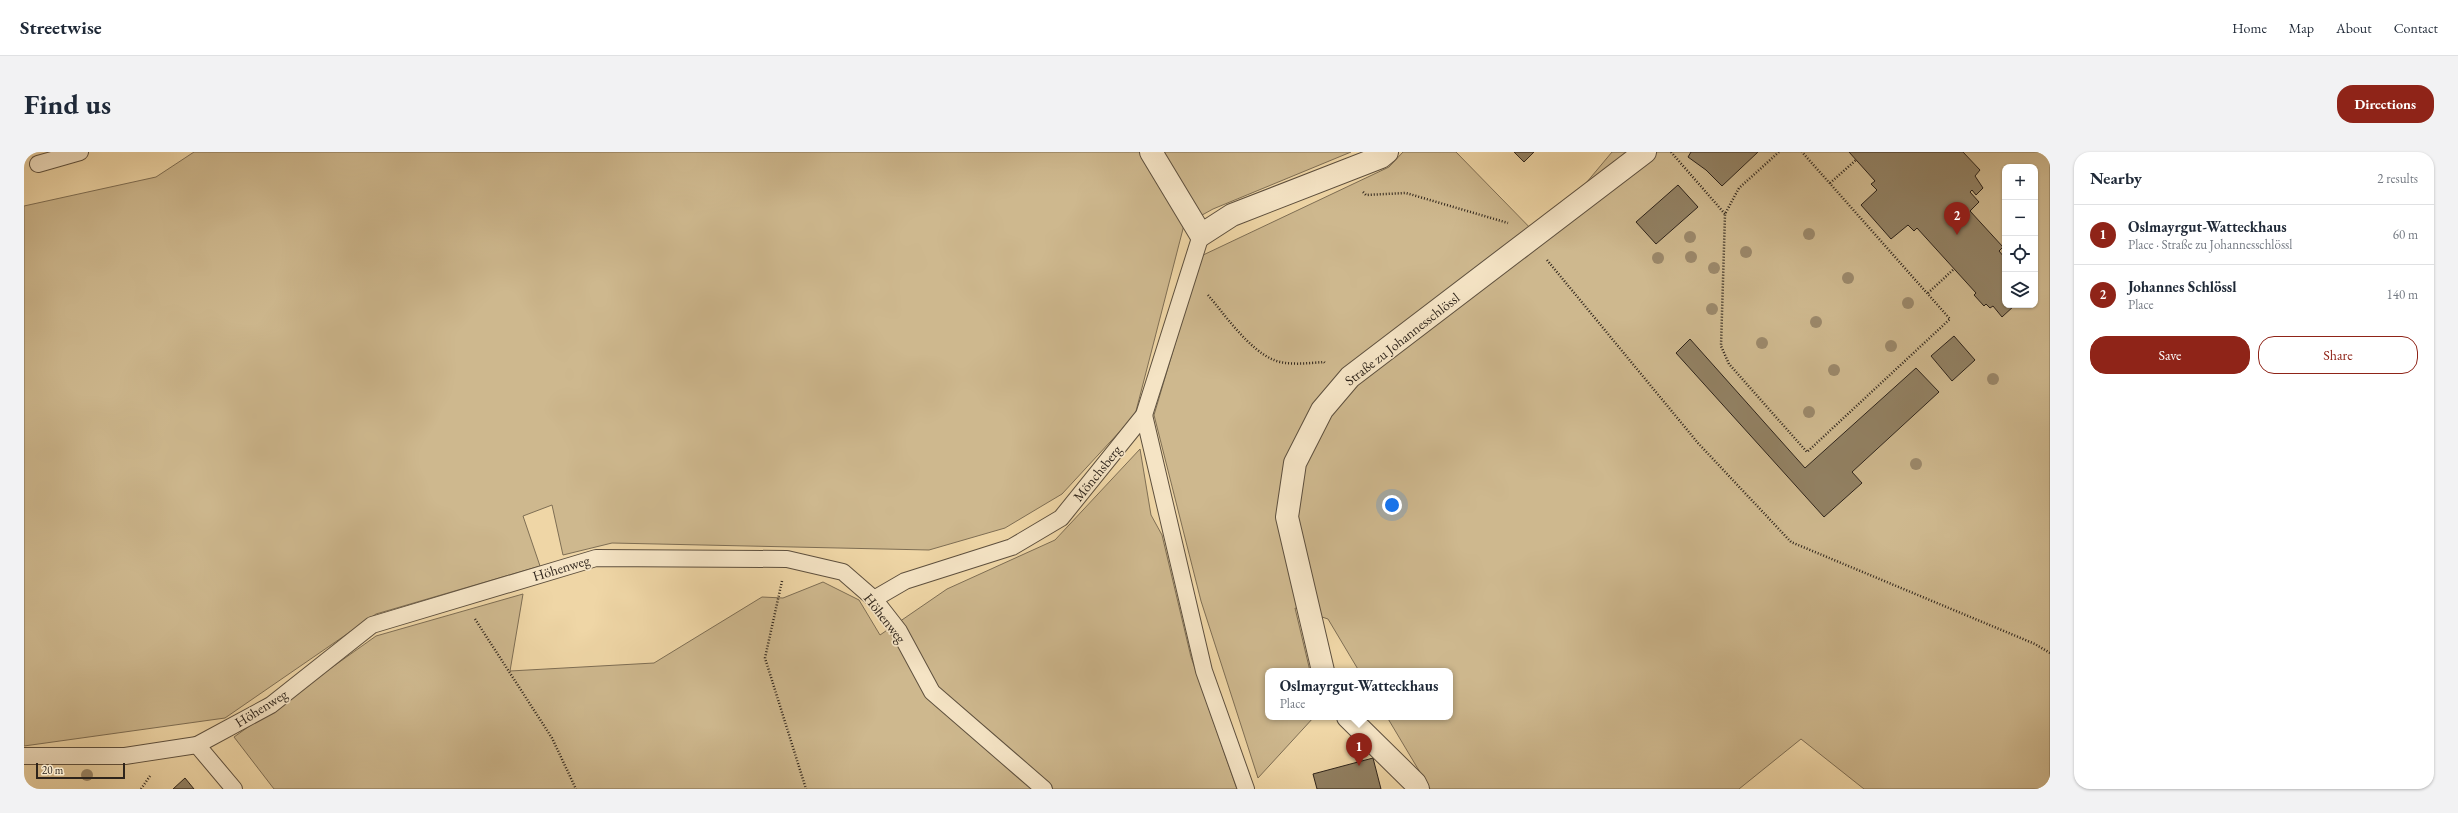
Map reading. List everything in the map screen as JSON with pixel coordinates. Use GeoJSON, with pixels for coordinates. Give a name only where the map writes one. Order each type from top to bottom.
{"type":"FeatureCollection","features":[{"type":"Feature","properties":{"kind":"street"},"geometry":{"type":"LineString","coordinates":[[1151,152],[1201,235],[1232,215],[1340,173],[1387,152]]}},
{"type":"Feature","properties":{"kind":"street","name":"Straße zu Johannesschlössl"},"geometry":{"type":"LineString","coordinates":[[1322,668],[1287,517],[1295,463],[1322,410],[1344,383],[1645,152]]}},
{"type":"Feature","properties":{"kind":"street"},"geometry":{"type":"LineString","coordinates":[[1351,720],[1415,783],[1418,789]]}},
{"type":"Feature","properties":{"kind":"lane"},"geometry":{"type":"LineString","coordinates":[[38,164],[80,152]]}},
{"type":"Feature","properties":{"kind":"lane","name":"Mönchsberg"},"geometry":{"type":"LineString","coordinates":[[874,599],[905,581],[1012,547],[1061,518],[1144,415],[1201,235]]}},
{"type":"Feature","properties":{"kind":"lane"},"geometry":{"type":"LineString","coordinates":[[1144,415],[1204,671],[1246,789]]}},
{"type":"Feature","properties":{"kind":"lane","name":"Höhenweg"},"geometry":{"type":"LineString","coordinates":[[24,756],[125,756],[197,745],[271,705],[372,625],[596,558],[787,559],[843,572],[874,599],[899,631],[932,692],[1044,789]]}},
{"type":"Feature","properties":{"kind":"lane"},"geometry":{"type":"LineString","coordinates":[[197,745],[234,789]]}},
{"type":"Feature","properties":{"kind":"path"},"geometry":{"type":"LineString","coordinates":[[1671,152],[1725,214]]}},
{"type":"Feature","properties":{"kind":"path"},"geometry":{"type":"LineString","coordinates":[[1779,152],[1738,188],[1725,214],[1721,346],[1729,364],[1806,452],[1950,319],[1802,152]]}},
{"type":"Feature","properties":{"kind":"path"},"geometry":{"type":"LineString","coordinates":[[1830,183],[1856,160]]}},
{"type":"Feature","properties":{"kind":"path"},"geometry":{"type":"LineString","coordinates":[[1340,173],[1366,195],[1406,193],[1520,227],[1698,443],[1791,542],[2035,644],[2050,653]]}},
{"type":"Feature","properties":{"kind":"path"},"geometry":{"type":"LineString","coordinates":[[1928,293],[1954,269]]}},
{"type":"Feature","properties":{"kind":"path"},"geometry":{"type":"LineString","coordinates":[[1189,274],[1245,339],[1274,360],[1303,364],[1324,362],[1334,370],[1344,383]]}},
{"type":"Feature","properties":{"kind":"path"},"geometry":{"type":"LineString","coordinates":[[787,559],[765,658],[806,789]]}},
{"type":"Feature","properties":{"kind":"path"},"geometry":{"type":"LineString","coordinates":[[462,598],[552,738],[576,789]]}},
{"type":"Feature","properties":{"kind":"path"},"geometry":{"type":"LineString","coordinates":[[141,789],[146,784]]}},
{"type":"Feature","properties":{"kind":"shaded area"},"geometry":{"type":"Polygon","coordinates":[[[194,152],[1351,152],[1213,209],[1184,225],[1135,415],[1062,494],[1005,528],[929,550],[612,543],[563,555],[552,505],[523,516],[540,566],[376,614],[225,718],[24,746],[24,206],[156,177],[194,152]]]}},
{"type":"Feature","properties":{"kind":"shaded area"},"geometry":{"type":"Polygon","coordinates":[[[1403,152],[1456,152],[1540,238],[1612,152],[2050,152],[2050,789],[1864,789],[1801,739],[1739,789],[1430,789],[1389,720],[1453,720],[1453,668],[1357,668],[1328,619],[1295,608],[1309,668],[1265,668],[1265,720],[1311,720],[1258,778],[1201,601],[1154,415],[1201,256],[1389,167],[1403,152]]]}},
{"type":"Feature","properties":{"kind":"shaded area"},"geometry":{"type":"Polygon","coordinates":[[[1140,449],[1151,515],[1162,535],[1191,657],[1237,789],[274,789],[234,737],[376,636],[523,594],[510,671],[654,663],[762,597],[783,598],[823,582],[859,600],[880,635],[947,589],[1055,540],[1140,449]]]}},
{"type":"Feature","properties":{"kind":"building"},"geometry":{"type":"Polygon","coordinates":[[[1514,152],[1534,152],[1524,162],[1514,152]]]}},
{"type":"Feature","properties":{"kind":"building"},"geometry":{"type":"Polygon","coordinates":[[[1691,152],[1758,152],[1722,186],[1706,170],[1688,157],[1691,152]]]}},
{"type":"Feature","properties":{"kind":"building"},"geometry":{"type":"Polygon","coordinates":[[[1849,152],[1963,152],[1980,170],[1975,176],[1983,188],[1976,195],[1972,190],[1970,192],[1979,202],[1970,211],[2002,246],[1999,251],[2002,254],[2002,308],[2012,308],[2002,317],[1993,306],[1990,308],[1986,304],[1984,306],[1974,295],[1976,293],[1917,228],[1914,231],[1908,225],[1891,239],[1861,205],[1877,190],[1871,184],[1875,181],[1849,152]]]}},
{"type":"Feature","properties":{"kind":"building"},"geometry":{"type":"Polygon","coordinates":[[[1678,185],[1698,207],[1656,244],[1636,222],[1678,185]]]}},
{"type":"Feature","properties":{"kind":"building"},"geometry":{"type":"Polygon","coordinates":[[[1954,336],[1975,360],[1952,381],[1931,356],[1954,336]]]}},
{"type":"Feature","properties":{"kind":"building"},"geometry":{"type":"Polygon","coordinates":[[[1690,339],[1805,468],[1916,368],[1939,392],[1852,472],[1862,483],[1824,517],[1676,353],[1690,339]]]}},
{"type":"Feature","properties":{"kind":"building"},"geometry":{"type":"Polygon","coordinates":[[[1373,758],[1381,789],[1317,789],[1313,774],[1373,758]]]}},
{"type":"Feature","properties":{"kind":"building"},"geometry":{"type":"Polygon","coordinates":[[[185,778],[194,789],[173,789],[185,778]]]}},
{"type":"Feature","properties":{"kind":"place","name":"Johannes Schlössl"},"geometry":{"type":"Point","coordinates":[1957,235]}},
{"type":"Feature","properties":{"kind":"place","name":"Oslmayrgut-Watteckhaus"},"geometry":{"type":"Point","coordinates":[1359,766]}}]}
